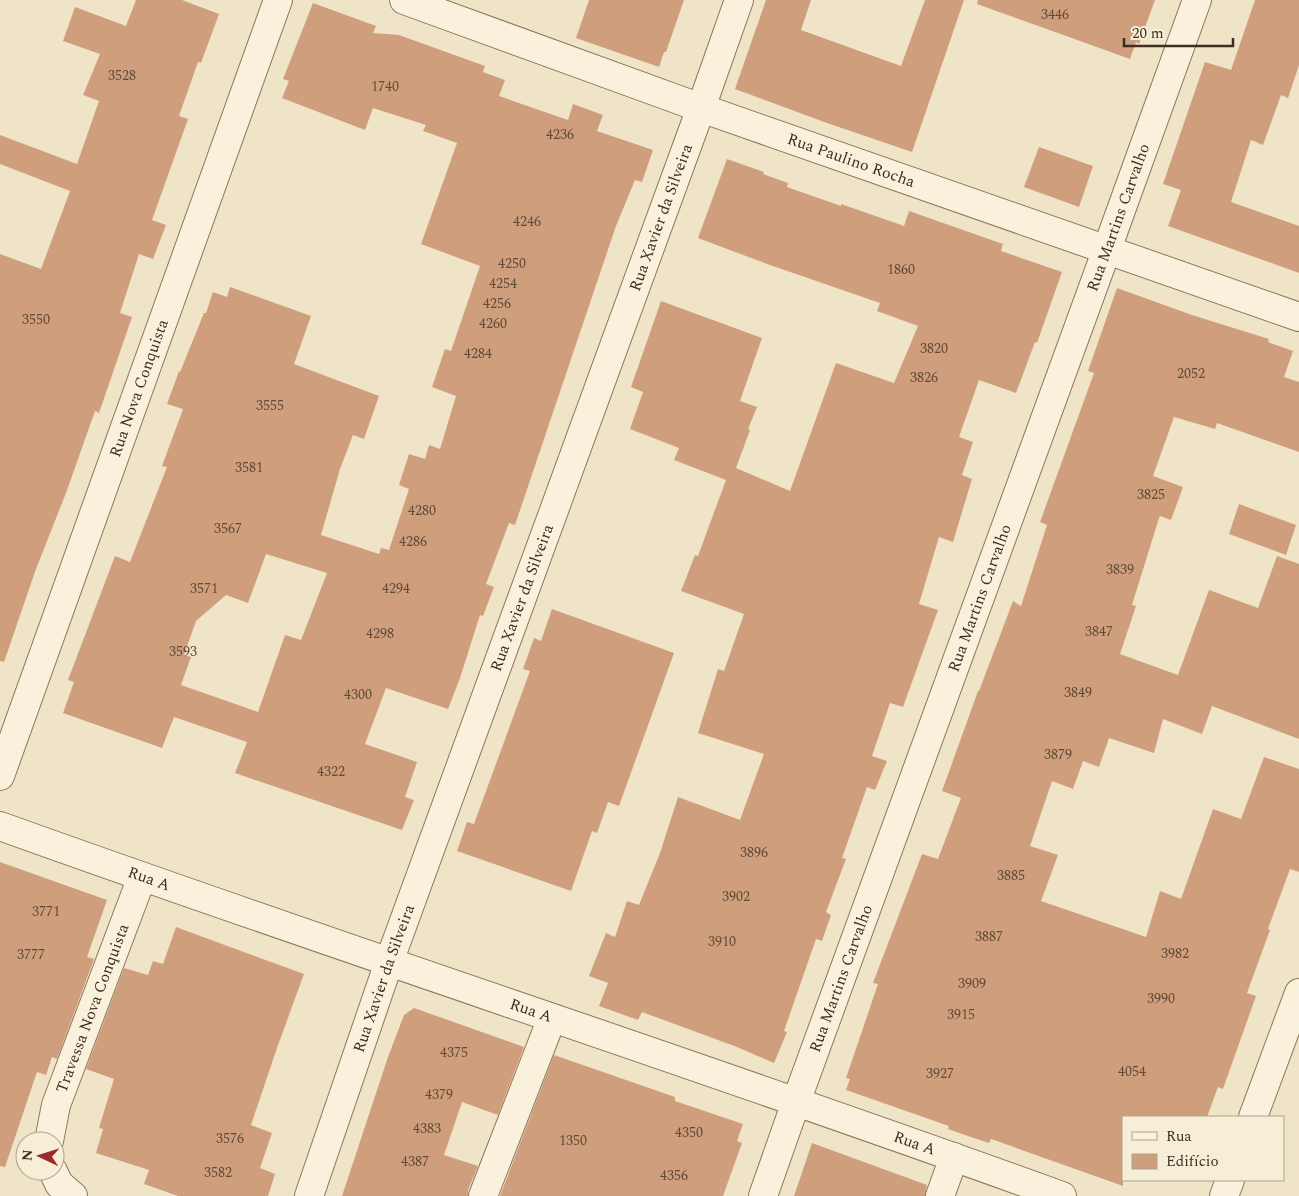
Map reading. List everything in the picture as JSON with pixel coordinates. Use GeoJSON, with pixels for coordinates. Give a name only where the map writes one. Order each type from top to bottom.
{"type":"FeatureCollection","features":[{"type":"Feature","properties":{"kind":"street","name":"Rua Nova Conquista"},"geometry":{"type":"LineString","coordinates":[[0,776],[278,0]]}},
{"type":"Feature","properties":{"kind":"street","name":"Rua Paulino Rocha"},"geometry":{"type":"LineString","coordinates":[[404,0],[701,108],[1299,317]]}},
{"type":"Feature","properties":{"kind":"street","name":"Rua Xavier da Silveira"},"geometry":{"type":"LineString","coordinates":[[309,1196],[389,962],[739,0]]}},
{"type":"Feature","properties":{"kind":"street","name":"Rua Martins Carvalho"},"geometry":{"type":"LineString","coordinates":[[763,1196],[1197,0]]}},
{"type":"Feature","properties":{"kind":"street","name":"Rua A"},"geometry":{"type":"LineString","coordinates":[[0,826],[1062,1196]]}},
{"type":"Feature","properties":{"kind":"street","name":"Travessa Nova Conquista"},"geometry":{"type":"LineString","coordinates":[[50,1131],[56,1105],[142,877]]}},
{"type":"Feature","properties":{"kind":"street"},"geometry":{"type":"LineString","coordinates":[[1253,1116],[1299,993]]}},
{"type":"Feature","properties":{"kind":"street"},"geometry":{"type":"LineString","coordinates":[[483,1196],[552,1018]]}},
{"type":"Feature","properties":{"kind":"street"},"geometry":{"type":"LineString","coordinates":[[940,1196],[954,1157]]}},
{"type":"Feature","properties":{"kind":"street"},"geometry":{"type":"LineString","coordinates":[[58,1181],[73,1196]]}},
{"type":"Feature","properties":{"kind":"street"},"geometry":{"type":"LineString","coordinates":[[1224,1196],[1230,1181]]}},
{"type":"Feature","properties":{"kind":"building"},"geometry":{"type":"Polygon","coordinates":[[[136,0],[182,0],[219,14],[201,63],[198,62],[179,116],[188,119],[152,220],[166,225],[153,259],[139,254],[120,313],[132,317],[99,413],[95,411],[66,493],[36,569],[4,662],[0,661],[0,254],[41,269],[70,191],[0,164],[0,135],[77,164],[99,101],[83,95],[100,54],[63,41],[75,7],[126,26],[136,0]]]}},
{"type":"Feature","properties":{"kind":"building"},"geometry":{"type":"Polygon","coordinates":[[[589,0],[684,0],[659,67],[576,38],[589,0]]]}},
{"type":"Feature","properties":{"kind":"building"},"geometry":{"type":"Polygon","coordinates":[[[766,0],[811,0],[801,30],[901,66],[925,0],[964,0],[912,152],[735,89],[766,0]]]}},
{"type":"Feature","properties":{"kind":"building"},"geometry":{"type":"Polygon","coordinates":[[[978,0],[1155,0],[1139,44],[1136,42],[1130,59],[977,4],[978,0]]]}},
{"type":"Feature","properties":{"kind":"building"},"geometry":{"type":"Polygon","coordinates":[[[1255,0],[1299,0],[1299,65],[1288,98],[1281,95],[1263,145],[1251,140],[1231,202],[1299,226],[1299,273],[1168,226],[1181,190],[1163,184],[1205,62],[1231,70],[1255,0]]]}},
{"type":"Feature","properties":{"kind":"building"},"geometry":{"type":"Polygon","coordinates":[[[313,3],[376,26],[373,33],[399,35],[485,66],[483,72],[505,80],[499,96],[568,120],[573,104],[603,115],[597,131],[653,150],[642,182],[635,180],[616,226],[515,525],[509,523],[486,584],[494,587],[483,616],[480,615],[448,709],[386,688],[365,744],[417,762],[405,797],[414,800],[402,830],[235,773],[247,742],[174,717],[162,748],[63,713],[74,682],[68,680],[115,556],[130,562],[167,467],[162,466],[183,409],[167,404],[179,371],[204,313],[206,313],[213,292],[227,297],[230,287],[311,316],[294,364],[379,396],[364,439],[353,435],[340,469],[321,535],[379,554],[381,548],[389,550],[409,489],[399,485],[409,454],[425,459],[429,445],[440,449],[456,396],[432,387],[445,349],[451,351],[480,266],[421,244],[457,143],[423,131],[426,125],[373,108],[365,130],[282,98],[289,81],[283,79],[313,3]],[[266,554],[248,603],[226,595],[196,621],[184,655],[191,657],[181,685],[258,712],[285,635],[301,640],[327,573],[266,554]]]}},
{"type":"Feature","properties":{"kind":"building"},"geometry":{"type":"Polygon","coordinates":[[[1039,147],[1093,166],[1079,207],[1024,187],[1039,147]]]}},
{"type":"Feature","properties":{"kind":"building"},"geometry":{"type":"Polygon","coordinates":[[[727,159],[788,183],[787,187],[904,226],[909,211],[1003,244],[1001,251],[1062,272],[1037,343],[1035,342],[1016,393],[979,380],[959,437],[973,442],[962,475],[972,479],[953,542],[939,537],[919,604],[938,610],[903,707],[890,703],[872,756],[887,761],[875,790],[867,787],[842,858],[846,859],[826,912],[831,915],[822,941],[816,939],[784,1031],[787,1032],[774,1063],[737,1047],[642,1012],[638,1020],[599,1006],[608,983],[589,976],[606,933],[615,937],[627,901],[639,905],[660,853],[678,797],[740,820],[764,754],[698,733],[718,669],[724,671],[744,614],[681,591],[695,555],[698,556],[726,480],[674,460],[679,448],[630,429],[643,392],[631,387],[661,301],[762,338],[740,401],[757,407],[736,468],[790,491],[836,363],[894,383],[918,326],[877,311],[880,303],[698,238],[727,159]]]}},
{"type":"Feature","properties":{"kind":"building"},"geometry":{"type":"Polygon","coordinates":[[[1117,288],[1192,315],[1269,339],[1268,342],[1293,351],[1284,377],[1299,382],[1299,452],[1217,423],[1215,429],[1174,417],[1153,476],[1183,487],[1171,520],[1160,516],[1159,518],[1132,605],[1136,606],[1120,654],[1178,675],[1209,590],[1258,608],[1277,556],[1299,564],[1299,739],[1212,706],[1202,734],[1163,719],[1154,753],[1109,738],[1099,767],[1083,761],[1073,789],[1052,781],[1030,846],[1058,855],[1041,901],[1146,937],[1160,891],[1181,899],[1213,809],[1241,819],[1264,757],[1299,769],[1299,872],[1290,869],[1268,929],[1270,930],[1247,993],[1256,996],[1223,1089],[1218,1087],[1207,1116],[1122,1116],[1123,1186],[991,1139],[989,1143],[965,1135],[948,1129],[949,1126],[846,1090],[850,1079],[846,1078],[878,984],[873,983],[922,854],[938,859],[961,798],[942,791],[1013,601],[1021,606],[1047,525],[1040,522],[1094,373],[1088,371],[1117,288]]]}},
{"type":"Feature","properties":{"kind":"building"},"geometry":{"type":"Polygon","coordinates":[[[1239,504],[1296,525],[1286,555],[1229,534],[1239,504]]]}},
{"type":"Feature","properties":{"kind":"building"},"geometry":{"type":"Polygon","coordinates":[[[552,609],[674,653],[619,806],[608,802],[597,833],[592,831],[571,891],[457,851],[467,822],[474,824],[530,671],[523,669],[534,638],[541,641],[552,609]]]}},
{"type":"Feature","properties":{"kind":"building"},"geometry":{"type":"Polygon","coordinates":[[[0,862],[107,900],[87,957],[94,959],[57,1059],[52,1057],[46,1075],[37,1072],[17,1131],[15,1131],[15,1137],[5,1167],[0,1166],[0,862]]]}},
{"type":"Feature","properties":{"kind":"building"},"geometry":{"type":"Polygon","coordinates":[[[176,927],[304,974],[251,1125],[272,1133],[260,1168],[275,1174],[268,1196],[178,1196],[144,1184],[149,1170],[96,1153],[103,1129],[99,1128],[114,1079],[86,1069],[124,968],[148,975],[153,961],[163,964],[176,927]]]}},
{"type":"Feature","properties":{"kind":"building"},"geometry":{"type":"Polygon","coordinates":[[[414,1008],[524,1047],[498,1115],[462,1102],[444,1155],[478,1166],[468,1190],[468,1196],[342,1196],[388,1057],[404,1015],[414,1008]]]}},
{"type":"Feature","properties":{"kind":"building"},"geometry":{"type":"Polygon","coordinates":[[[554,1055],[675,1097],[675,1101],[743,1124],[737,1141],[742,1143],[723,1196],[500,1196],[554,1055]]]}},
{"type":"Feature","properties":{"kind":"building"},"geometry":{"type":"Polygon","coordinates":[[[812,1143],[927,1185],[925,1196],[794,1196],[812,1143]]]}}]}
